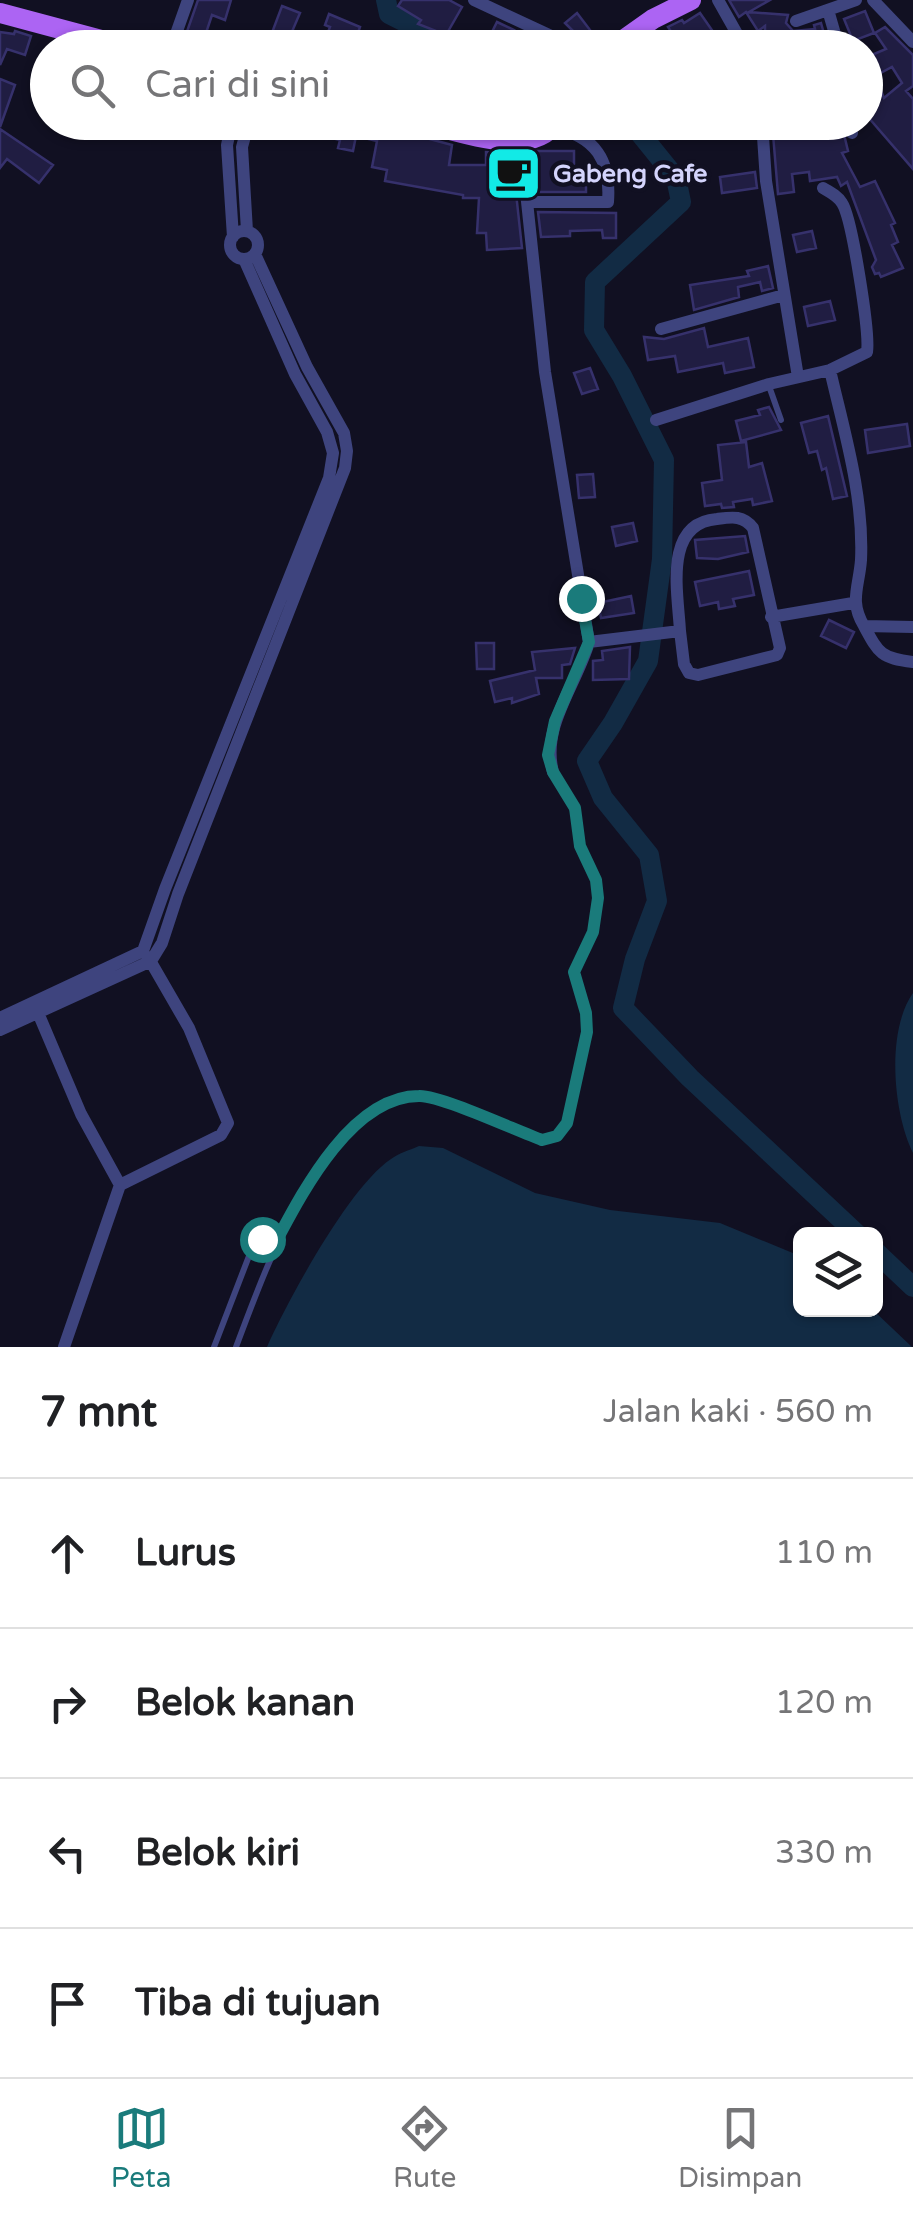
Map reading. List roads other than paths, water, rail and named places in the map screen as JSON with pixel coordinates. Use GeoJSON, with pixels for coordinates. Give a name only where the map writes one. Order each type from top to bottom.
{"type":"FeatureCollection","features":[{"type":"Feature","properties":{"kind":"main road"},"geometry":{"type":"LineString","coordinates":[[637,30],[691,0]]}},
{"type":"Feature","properties":{"kind":"main road"},"geometry":{"type":"LineString","coordinates":[[0,13],[64,30]]}},
{"type":"Feature","properties":{"kind":"main road"},"geometry":{"type":"LineString","coordinates":[[509,140],[530,140]]}},
{"type":"Feature","properties":{"kind":"street"},"geometry":{"type":"LineString","coordinates":[[177,30],[188,0]]}},
{"type":"Feature","properties":{"kind":"street"},"geometry":{"type":"LineString","coordinates":[[474,0],[539,30]]}},
{"type":"Feature","properties":{"kind":"street"},"geometry":{"type":"LineString","coordinates":[[718,0],[735,30]]}},
{"type":"Feature","properties":{"kind":"street"},"geometry":{"type":"LineString","coordinates":[[796,21],[856,0]]}},
{"type":"Feature","properties":{"kind":"street"},"geometry":{"type":"LineString","coordinates":[[873,0],[913,42]]}},
{"type":"Feature","properties":{"kind":"street"},"geometry":{"type":"LineString","coordinates":[[828,10],[834,30]]}},
{"type":"Feature","properties":{"kind":"street"},"geometry":{"type":"LineString","coordinates":[[228,140],[240,234]]}},
{"type":"Feature","properties":{"kind":"street"},"geometry":{"type":"LineString","coordinates":[[244,140],[240,234],[232,251],[250,256]]}},
{"type":"Feature","properties":{"kind":"street"},"geometry":{"type":"LineString","coordinates":[[527,202],[608,202],[610,176],[595,148],[585,140]]}},
{"type":"Feature","properties":{"kind":"street"},"geometry":{"type":"LineString","coordinates":[[763,140],[766,181],[798,377]]}},
{"type":"Feature","properties":{"kind":"street"},"geometry":{"type":"LineString","coordinates":[[527,142],[527,202],[546,372],[589,642],[550,738],[548,755],[553,772]]}},
{"type":"Feature","properties":{"kind":"street"},"geometry":{"type":"LineString","coordinates":[[656,420],[769,384],[830,370],[862,357],[869,346],[850,220],[842,202],[824,188]]}},
{"type":"Feature","properties":{"kind":"street"},"geometry":{"type":"LineString","coordinates":[[0,1018],[36,1007],[147,956],[162,943],[171,891],[345,468],[344,433],[301,371],[250,256],[257,240],[240,234]]}},
{"type":"Feature","properties":{"kind":"street"},"geometry":{"type":"LineString","coordinates":[[661,329],[784,295]]}},
{"type":"Feature","properties":{"kind":"street"},"geometry":{"type":"LineString","coordinates":[[830,370],[859,508],[860,572],[854,603],[876,650],[887,658],[913,662]]}},
{"type":"Feature","properties":{"kind":"street"},"geometry":{"type":"LineString","coordinates":[[738,517],[750,522],[780,648],[778,655],[698,675],[688,672],[684,664],[680,632],[677,570],[681,542],[694,527],[710,519],[738,517]]}},
{"type":"Feature","properties":{"kind":"street"},"geometry":{"type":"LineString","coordinates":[[772,617],[854,603]]}},
{"type":"Feature","properties":{"kind":"street"},"geometry":{"type":"LineString","coordinates":[[864,626],[913,628]]}},
{"type":"Feature","properties":{"kind":"street"},"geometry":{"type":"LineString","coordinates":[[589,642],[680,632]]}},
{"type":"Feature","properties":{"kind":"street"},"geometry":{"type":"LineString","coordinates":[[64,1347],[120,1185],[221,1136],[228,1123],[189,1028],[147,956]]}},
{"type":"Feature","properties":{"kind":"street"},"geometry":{"type":"LineString","coordinates":[[0,1030],[36,1007]]}},
{"type":"Feature","properties":{"kind":"street"},"geometry":{"type":"LineString","coordinates":[[36,1007],[81,1114],[120,1185]]}},
{"type":"Feature","properties":{"kind":"lane"},"geometry":{"type":"LineString","coordinates":[[769,384],[780,420]]}},
{"type":"Feature","properties":{"kind":"lane"},"geometry":{"type":"LineString","coordinates":[[236,1347],[278,1238],[329,1154],[361,1121],[384,1106],[422,1095],[542,1140],[557,1136],[567,1123],[587,1032],[574,972],[593,932],[598,898],[596,880],[580,846],[575,808],[553,772]]}},
{"type":"Feature","properties":{"kind":"lane"},"geometry":{"type":"LineString","coordinates":[[214,1347],[254,1243],[278,1238]]}},
{"type":"Feature","properties":{"kind":"water"},"geometry":{"type":"Polygon","coordinates":[[[913,993],[913,1153],[901,1116],[895,1072],[899,1028],[913,993]]]}},
{"type":"Feature","properties":{"kind":"water"},"geometry":{"type":"Polygon","coordinates":[[[419,1146],[443,1148],[535,1193],[610,1210],[720,1223],[793,1253],[793,1317],[880,1317],[912,1347],[267,1347],[304,1274],[339,1218],[374,1173],[401,1153],[419,1146]]]}},
{"type":"Feature","properties":{"kind":"waterway"},"geometry":{"type":"LineString","coordinates":[[386,0],[389,14],[421,30]]}},
{"type":"Feature","properties":{"kind":"waterway"},"geometry":{"type":"LineString","coordinates":[[645,140],[676,178],[681,202],[595,282],[594,330],[664,460],[662,559],[648,661],[587,761],[603,798],[649,855],[657,901],[635,959],[623,1008],[690,1078],[850,1227]]}},
{"type":"Feature","properties":{"kind":"waterway"},"geometry":{"type":"LineString","coordinates":[[883,1259],[913,1287]]}},
{"type":"Feature","properties":{"kind":"place","name":"Gabeng Cafe"},"geometry":{"type":"Point","coordinates":[514,174]}}]}
